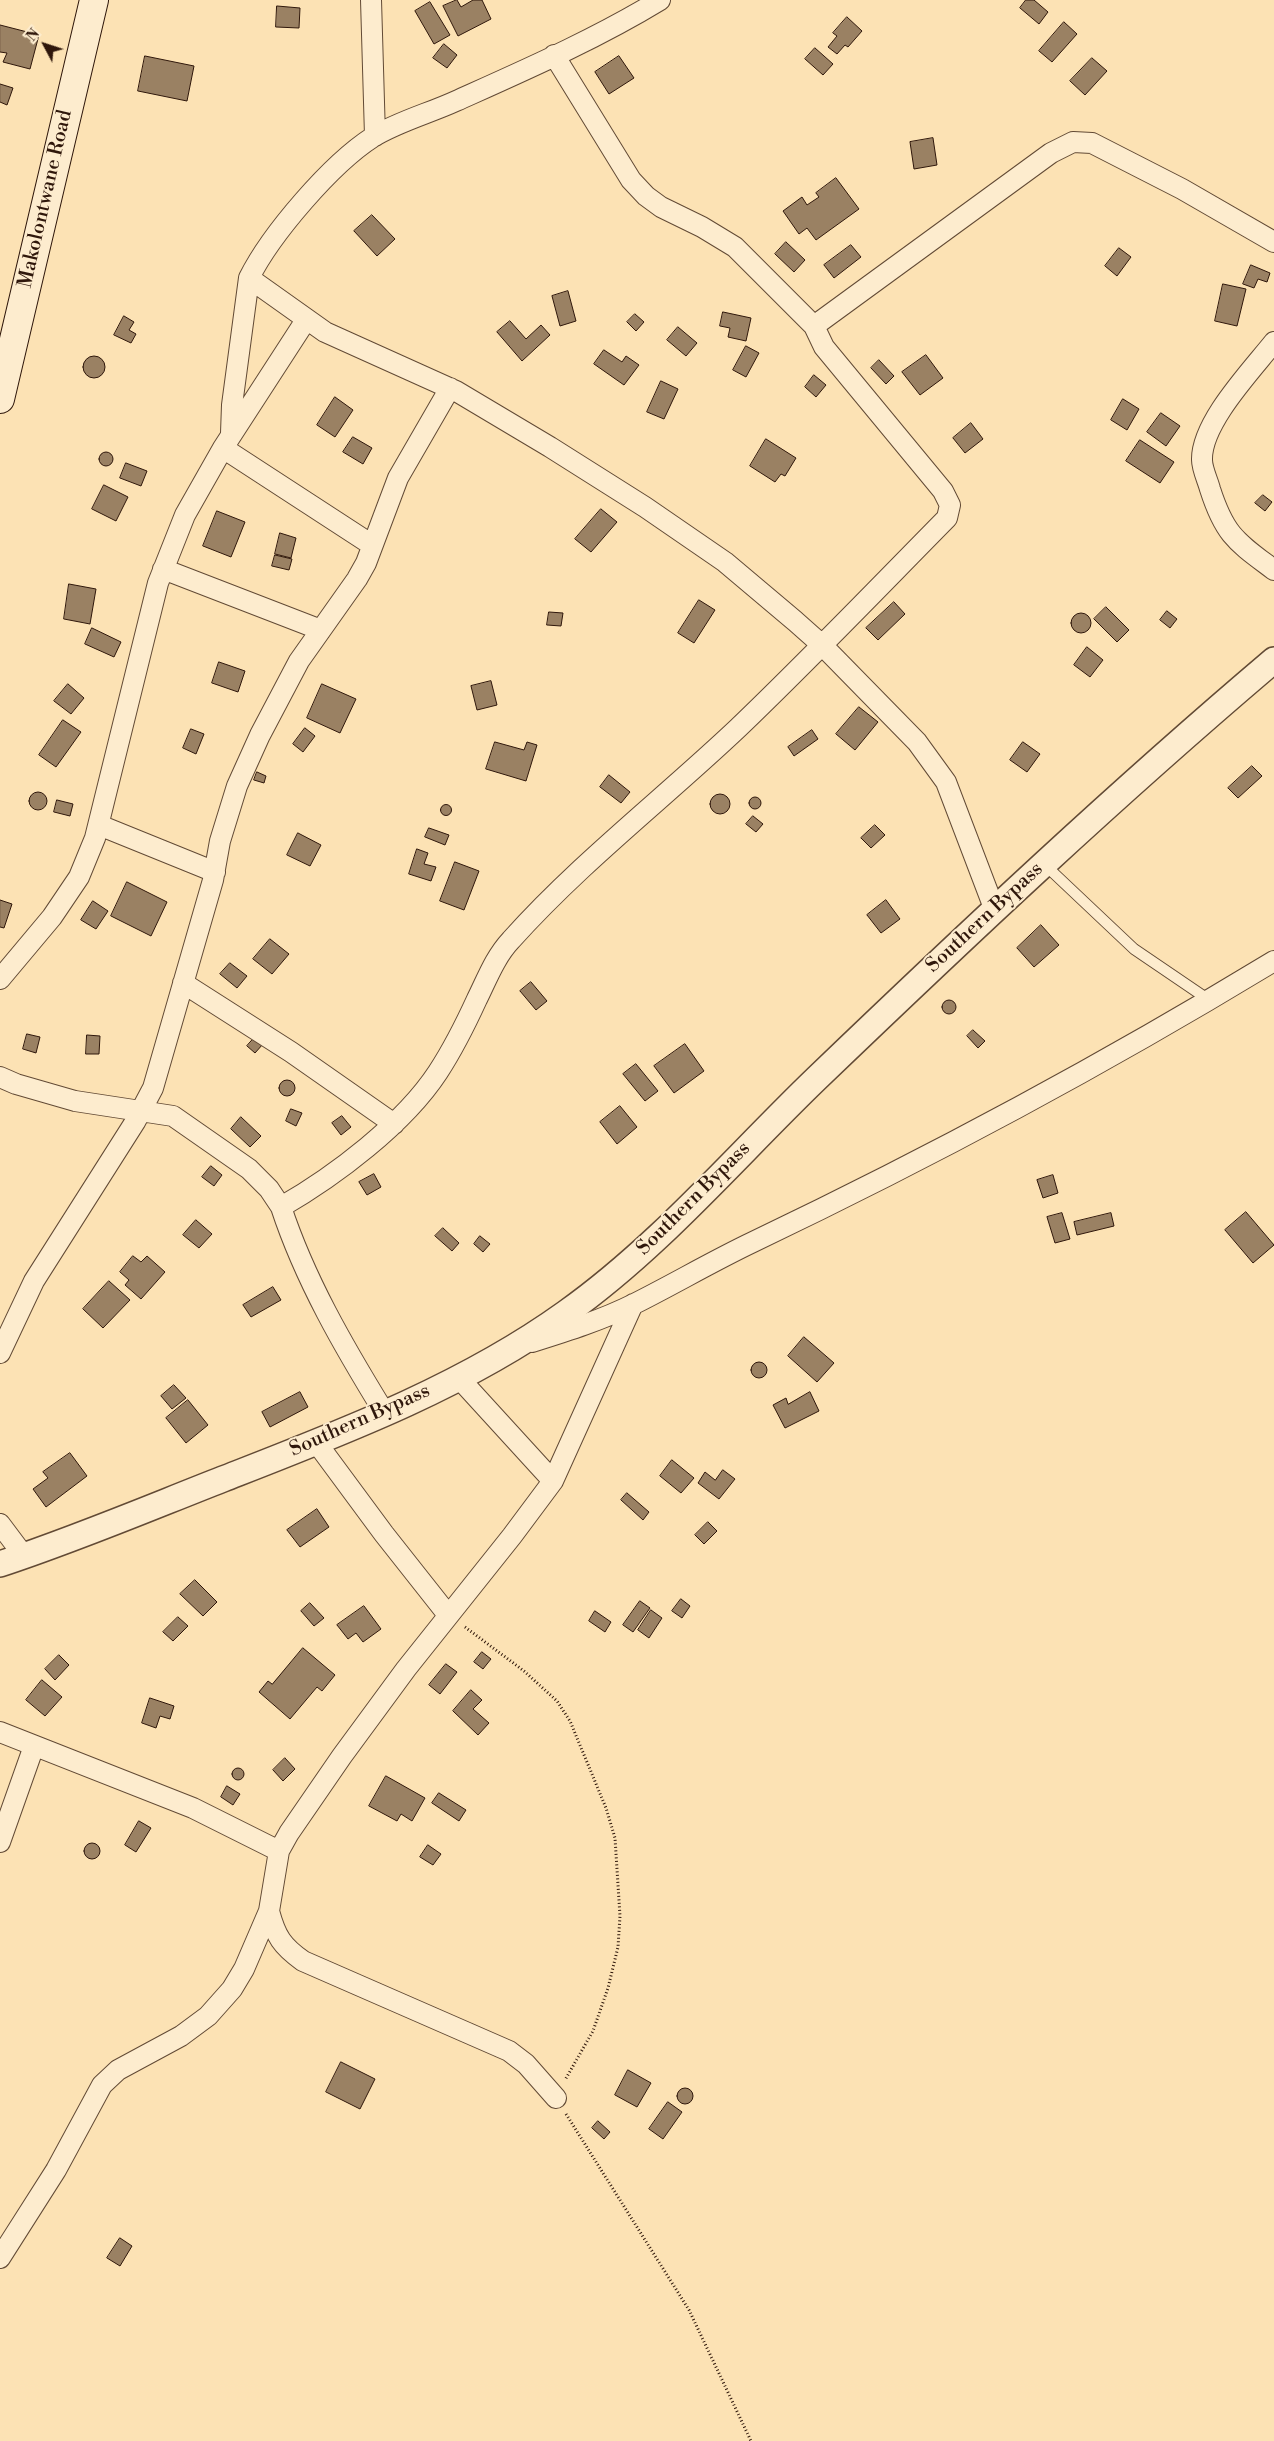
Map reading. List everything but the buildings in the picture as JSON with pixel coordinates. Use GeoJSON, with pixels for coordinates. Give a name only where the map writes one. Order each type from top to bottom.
{"type":"FeatureCollection","features":[{"type":"Feature","properties":{"kind":"main road","name":"Makolontwane Road"},"geometry":{"type":"LineString","coordinates":[[0,399],[94,0]]}},
{"type":"Feature","properties":{"kind":"street"},"geometry":{"type":"LineString","coordinates":[[371,0],[375,136]]}},
{"type":"Feature","properties":{"kind":"street"},"geometry":{"type":"LineString","coordinates":[[227,440],[249,278],[260,256],[332,172],[354,151],[375,136],[554,55],[660,0]]}},
{"type":"Feature","properties":{"kind":"street"},"geometry":{"type":"LineString","coordinates":[[281,1207],[303,1194],[394,1124],[417,1100],[439,1071],[476,1002],[491,969],[509,942],[643,812],[736,730],[947,518],[950,505],[943,491],[824,347],[814,326],[735,247],[702,227],[661,207],[646,196],[631,180],[554,55]]}},
{"type":"Feature","properties":{"kind":"street"},"geometry":{"type":"LineString","coordinates":[[814,326],[1051,153],[1073,142],[1092,143],[1182,189],[1274,242]]}},
{"type":"Feature","properties":{"kind":"street"},"geometry":{"type":"LineString","coordinates":[[249,278],[306,320],[343,340],[450,388],[502,417],[645,507],[724,562],[822,645],[917,742],[946,782],[994,908]]}},
{"type":"Feature","properties":{"kind":"street"},"geometry":{"type":"LineString","coordinates":[[0,979],[52,917],[78,877],[99,825],[158,582],[185,515],[227,440],[306,320]]}},
{"type":"Feature","properties":{"kind":"street"},"geometry":{"type":"LineString","coordinates":[[1274,342],[1214,419],[1204,444],[1202,461],[1217,511],[1226,530],[1239,544],[1274,570]]}},
{"type":"Feature","properties":{"kind":"street"},"geometry":{"type":"LineString","coordinates":[[0,1353],[34,1281],[140,1113],[156,1079],[215,872],[220,841],[237,786],[284,688],[321,630],[357,579],[398,478],[450,388]]}},
{"type":"Feature","properties":{"kind":"street"},"geometry":{"type":"LineString","coordinates":[[227,440],[372,545]]}},
{"type":"Feature","properties":{"kind":"street"},"geometry":{"type":"LineString","coordinates":[[163,569],[321,630]]}},
{"type":"Feature","properties":{"kind":"street","name":"Southern Bypass"},"geometry":{"type":"LineString","coordinates":[[0,1564],[316,1442],[384,1412],[458,1377],[513,1347],[585,1300],[641,1253],[773,1120],[994,908],[1274,660]]}},
{"type":"Feature","properties":{"kind":"street"},"geometry":{"type":"LineString","coordinates":[[99,825],[215,872]]}},
{"type":"Feature","properties":{"kind":"street"},"geometry":{"type":"LineString","coordinates":[[513,1347],[596,1321],[633,1304],[723,1256],[817,1211],[965,1135],[1209,1000],[1274,961]]}},
{"type":"Feature","properties":{"kind":"street"},"geometry":{"type":"LineString","coordinates":[[183,983],[290,1052],[394,1124]]}},
{"type":"Feature","properties":{"kind":"street"},"geometry":{"type":"LineString","coordinates":[[0,1077],[16,1084],[75,1101],[140,1113],[174,1116],[249,1168],[270,1189],[281,1207],[288,1231],[333,1325],[384,1412]]}},
{"type":"Feature","properties":{"kind":"street"},"geometry":{"type":"LineString","coordinates":[[0,2258],[56,2170],[102,2085],[118,2070],[181,2036],[208,2016],[232,1990],[244,1969],[270,1912],[279,1851],[342,1756],[448,1614],[512,1536],[553,1480],[633,1304]]}},
{"type":"Feature","properties":{"kind":"street"},"geometry":{"type":"LineString","coordinates":[[458,1377],[553,1480]]}},
{"type":"Feature","properties":{"kind":"street"},"geometry":{"type":"LineString","coordinates":[[316,1442],[384,1534],[448,1614]]}},
{"type":"Feature","properties":{"kind":"street"},"geometry":{"type":"LineString","coordinates":[[0,1524],[24,1556]]}},
{"type":"Feature","properties":{"kind":"street"},"geometry":{"type":"LineString","coordinates":[[0,1732],[193,1808],[279,1851]]}},
{"type":"Feature","properties":{"kind":"street"},"geometry":{"type":"LineString","coordinates":[[0,1842],[34,1746]]}},
{"type":"Feature","properties":{"kind":"street"},"geometry":{"type":"LineString","coordinates":[[270,1912],[275,1934],[288,1950],[303,1961],[509,2051],[526,2064],[556,2098]]}},
{"type":"Feature","properties":{"kind":"lane"},"geometry":{"type":"LineString","coordinates":[[1043,863],[1134,949],[1209,1000]]}},
{"type":"Feature","properties":{"kind":"path"},"geometry":{"type":"LineString","coordinates":[[448,1614],[524,1671],[557,1701],[570,1720],[606,1808],[615,1838],[620,1916],[618,1947],[610,1980],[593,2031],[556,2098],[690,2310],[751,2441]]}}]}
